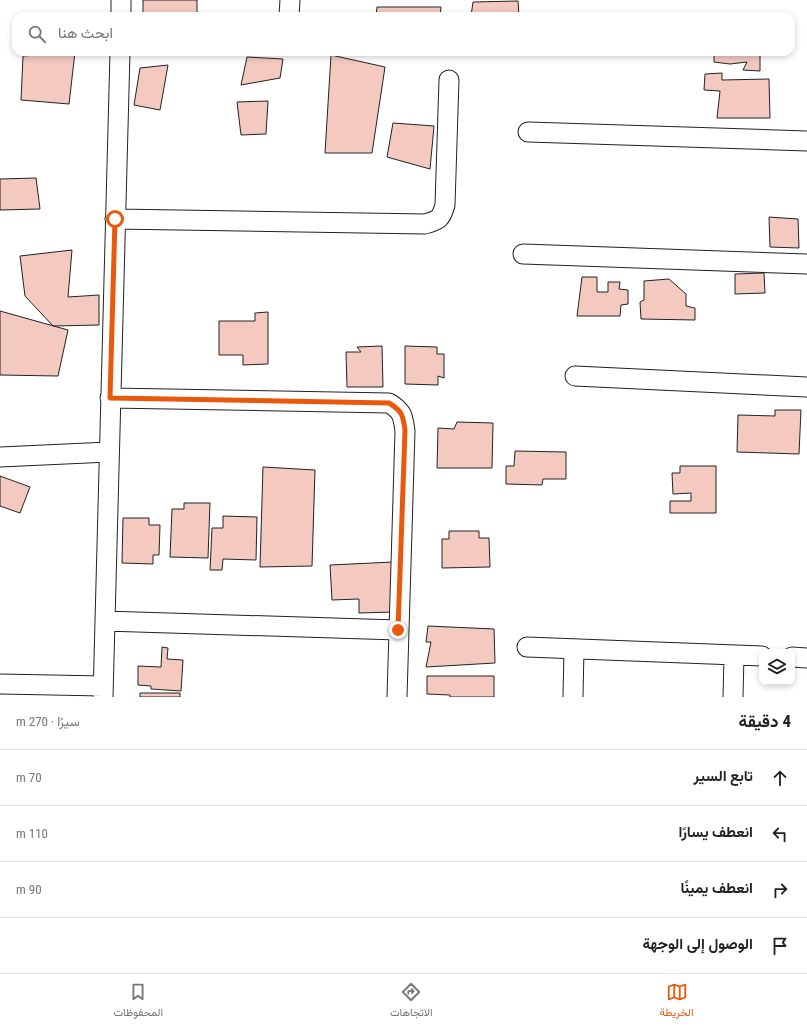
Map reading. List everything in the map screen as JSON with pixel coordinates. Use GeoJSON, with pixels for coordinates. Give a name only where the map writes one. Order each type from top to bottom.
{"type":"FeatureCollection","features":[{"type":"Feature","properties":{"kind":"street"},"geometry":{"type":"LineString","coordinates":[[121,0],[121,12]]}},
{"type":"Feature","properties":{"kind":"street"},"geometry":{"type":"LineString","coordinates":[[289,12],[290,0]]}},
{"type":"Feature","properties":{"kind":"street"},"geometry":{"type":"LineString","coordinates":[[0,684],[103,692],[120,56]]}},
{"type":"Feature","properties":{"kind":"street"},"geometry":{"type":"LineString","coordinates":[[115,219],[425,224],[435,221],[442,215],[445,205],[449,80]]}},
{"type":"Feature","properties":{"kind":"street"},"geometry":{"type":"LineString","coordinates":[[528,132],[807,141]]}},
{"type":"Feature","properties":{"kind":"street"},"geometry":{"type":"LineString","coordinates":[[523,254],[807,264]]}},
{"type":"Feature","properties":{"kind":"street"},"geometry":{"type":"LineString","coordinates":[[575,376],[807,387]]}},
{"type":"Feature","properties":{"kind":"street"},"geometry":{"type":"LineString","coordinates":[[110,398],[389,403],[398,409],[403,419],[405,430],[397,697]]}},
{"type":"Feature","properties":{"kind":"street"},"geometry":{"type":"LineString","coordinates":[[0,457],[109,452]]}},
{"type":"Feature","properties":{"kind":"street"},"geometry":{"type":"LineString","coordinates":[[105,621],[398,630]]}},
{"type":"Feature","properties":{"kind":"street"},"geometry":{"type":"LineString","coordinates":[[527,647],[759,656]]}},
{"type":"Feature","properties":{"kind":"street"},"geometry":{"type":"LineString","coordinates":[[573,697],[574,649]]}},
{"type":"Feature","properties":{"kind":"street"},"geometry":{"type":"LineString","coordinates":[[733,697],[734,655]]}},
{"type":"Feature","properties":{"kind":"street"},"geometry":{"type":"LineString","coordinates":[[795,657],[807,658]]}},
{"type":"Feature","properties":{"kind":"building"},"geometry":{"type":"Polygon","coordinates":[[[143,0],[197,0],[197,12],[143,12],[143,0]]]}},
{"type":"Feature","properties":{"kind":"building"},"geometry":{"type":"Polygon","coordinates":[[[518,1],[519,12],[472,12],[473,2],[518,1]]]}},
{"type":"Feature","properties":{"kind":"building"},"geometry":{"type":"Polygon","coordinates":[[[377,7],[441,7],[440,12],[376,12],[377,7]]]}},
{"type":"Feature","properties":{"kind":"building"},"geometry":{"type":"Polygon","coordinates":[[[23,56],[75,56],[69,104],[21,100],[23,56]]]}},
{"type":"Feature","properties":{"kind":"building"},"geometry":{"type":"Polygon","coordinates":[[[331,56],[385,67],[372,153],[325,153],[331,56]]]}},
{"type":"Feature","properties":{"kind":"building"},"geometry":{"type":"Polygon","coordinates":[[[714,56],[760,56],[760,71],[743,70],[747,62],[730,64],[714,62],[714,56]]]}},
{"type":"Feature","properties":{"kind":"building"},"geometry":{"type":"Polygon","coordinates":[[[247,57],[283,59],[280,78],[241,85],[247,57]]]}},
{"type":"Feature","properties":{"kind":"building"},"geometry":{"type":"Polygon","coordinates":[[[168,65],[160,110],[134,105],[140,68],[168,65]]]}},
{"type":"Feature","properties":{"kind":"building"},"geometry":{"type":"Polygon","coordinates":[[[722,73],[722,80],[769,79],[770,118],[717,118],[720,91],[704,90],[705,74],[722,73]]]}},
{"type":"Feature","properties":{"kind":"building"},"geometry":{"type":"Polygon","coordinates":[[[268,101],[266,134],[241,135],[237,102],[268,101]]]}},
{"type":"Feature","properties":{"kind":"building"},"geometry":{"type":"Polygon","coordinates":[[[393,123],[434,126],[430,169],[387,157],[393,123]]]}},
{"type":"Feature","properties":{"kind":"building"},"geometry":{"type":"Polygon","coordinates":[[[36,178],[40,209],[0,210],[0,179],[36,178]]]}},
{"type":"Feature","properties":{"kind":"building"},"geometry":{"type":"Polygon","coordinates":[[[769,217],[798,219],[799,248],[770,247],[769,217]]]}},
{"type":"Feature","properties":{"kind":"building"},"geometry":{"type":"Polygon","coordinates":[[[72,250],[68,297],[99,295],[99,325],[53,326],[25,296],[20,256],[72,250]]]}},
{"type":"Feature","properties":{"kind":"building"},"geometry":{"type":"Polygon","coordinates":[[[764,273],[765,293],[735,294],[735,274],[764,273]]]}},
{"type":"Feature","properties":{"kind":"building"},"geometry":{"type":"Polygon","coordinates":[[[582,277],[597,277],[597,292],[608,292],[608,282],[620,282],[619,289],[628,290],[628,304],[621,305],[620,316],[577,316],[582,277]]]}},
{"type":"Feature","properties":{"kind":"building"},"geometry":{"type":"Polygon","coordinates":[[[669,279],[686,294],[686,306],[695,308],[695,320],[641,319],[640,302],[644,300],[644,281],[669,279]]]}},
{"type":"Feature","properties":{"kind":"building"},"geometry":{"type":"Polygon","coordinates":[[[0,311],[68,330],[58,376],[0,375],[0,311]]]}},
{"type":"Feature","properties":{"kind":"building"},"geometry":{"type":"Polygon","coordinates":[[[268,312],[268,364],[243,365],[243,355],[219,355],[219,321],[255,321],[255,313],[268,312]]]}},
{"type":"Feature","properties":{"kind":"building"},"geometry":{"type":"Polygon","coordinates":[[[382,346],[383,387],[347,387],[346,352],[361,352],[357,347],[382,346]]]}},
{"type":"Feature","properties":{"kind":"building"},"geometry":{"type":"Polygon","coordinates":[[[405,346],[437,347],[437,354],[444,354],[444,378],[438,376],[438,385],[405,384],[405,346]]]}},
{"type":"Feature","properties":{"kind":"building"},"geometry":{"type":"Polygon","coordinates":[[[775,410],[801,410],[799,454],[737,452],[738,415],[775,416],[775,410]]]}},
{"type":"Feature","properties":{"kind":"building"},"geometry":{"type":"Polygon","coordinates":[[[457,422],[493,423],[492,468],[437,468],[438,428],[454,429],[457,422]]]}},
{"type":"Feature","properties":{"kind":"building"},"geometry":{"type":"Polygon","coordinates":[[[515,451],[566,452],[566,479],[543,479],[542,485],[506,484],[506,466],[514,466],[515,451]]]}},
{"type":"Feature","properties":{"kind":"building"},"geometry":{"type":"Polygon","coordinates":[[[680,466],[716,466],[716,513],[670,513],[670,501],[691,501],[691,493],[673,494],[672,473],[680,473],[680,466]]]}},
{"type":"Feature","properties":{"kind":"building"},"geometry":{"type":"Polygon","coordinates":[[[263,467],[315,470],[312,566],[260,567],[263,467]]]}},
{"type":"Feature","properties":{"kind":"building"},"geometry":{"type":"Polygon","coordinates":[[[0,476],[30,487],[20,513],[0,506],[0,476]]]}},
{"type":"Feature","properties":{"kind":"building"},"geometry":{"type":"Polygon","coordinates":[[[184,503],[210,503],[208,558],[170,557],[172,509],[184,509],[184,503]]]}},
{"type":"Feature","properties":{"kind":"building"},"geometry":{"type":"Polygon","coordinates":[[[223,516],[257,517],[256,560],[223,559],[222,570],[210,570],[212,528],[223,528],[223,516]]]}},
{"type":"Feature","properties":{"kind":"building"},"geometry":{"type":"Polygon","coordinates":[[[123,518],[149,518],[149,525],[160,525],[159,555],[153,555],[153,564],[122,563],[123,518]]]}},
{"type":"Feature","properties":{"kind":"building"},"geometry":{"type":"Polygon","coordinates":[[[449,531],[479,531],[479,538],[489,538],[490,567],[442,568],[442,539],[449,539],[449,531]]]}},
{"type":"Feature","properties":{"kind":"building"},"geometry":{"type":"Polygon","coordinates":[[[393,562],[394,612],[359,613],[359,599],[332,600],[330,565],[393,562]]]}},
{"type":"Feature","properties":{"kind":"building"},"geometry":{"type":"Polygon","coordinates":[[[428,626],[494,629],[495,663],[426,667],[431,642],[426,642],[428,626]]]}},
{"type":"Feature","properties":{"kind":"building"},"geometry":{"type":"Polygon","coordinates":[[[162,647],[168,648],[167,659],[183,660],[181,691],[151,689],[151,686],[138,685],[138,666],[161,667],[162,647]]]}},
{"type":"Feature","properties":{"kind":"building"},"geometry":{"type":"Polygon","coordinates":[[[427,676],[494,676],[494,697],[450,697],[450,695],[427,694],[427,676]]]}},
{"type":"Feature","properties":{"kind":"building"},"geometry":{"type":"Polygon","coordinates":[[[140,693],[180,693],[180,697],[140,697],[140,693]]]}},
{"type":"Feature","properties":{"kind":"route"},"geometry":{"type":"LineString","coordinates":[[115,219],[110,398],[389,403],[398,409],[403,419],[405,430],[398,630]]}}]}
